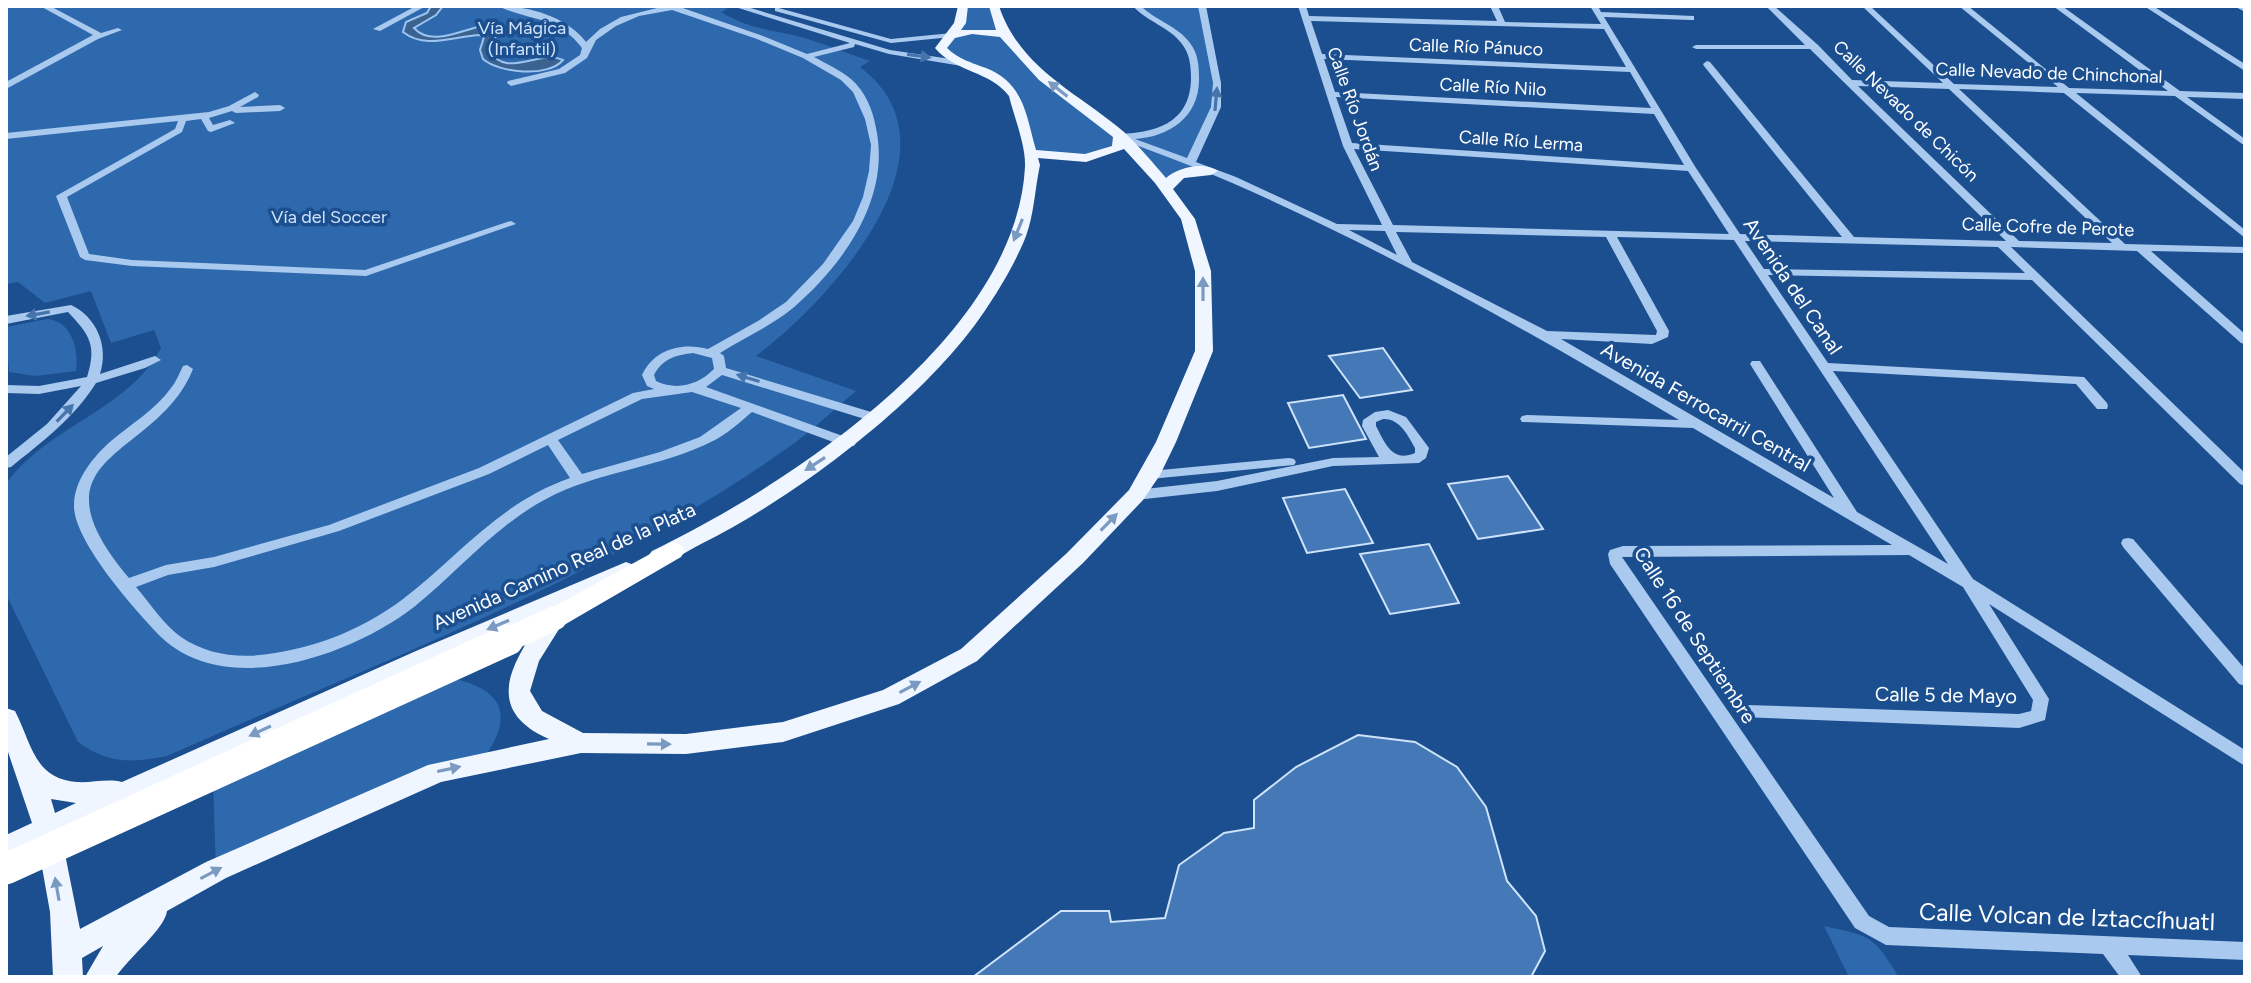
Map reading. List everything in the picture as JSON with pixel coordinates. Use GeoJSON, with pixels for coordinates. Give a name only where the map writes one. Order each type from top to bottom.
{"type":"FeatureCollection","features":[{"type":"Feature","properties":{"kind":"highway"},"geometry":{"type":"LineString","coordinates":[[6,869],[555,618],[672,551]]}},
{"type":"Feature","properties":{"kind":"main road"},"geometry":{"type":"LineString","coordinates":[[952,35],[960,23],[963,6]]}},
{"type":"Feature","properties":{"kind":"main road"},"geometry":{"type":"LineString","coordinates":[[6,718],[31,771],[46,828],[68,963],[216,870],[437,772],[581,743],[686,744],[783,732],[891,697],[969,655],[1075,558],[1136,495],[1150,475],[1204,351],[1203,271],[1188,219],[1120,136],[1043,77],[1003,34],[994,6]]}},
{"type":"Feature","properties":{"kind":"main road"},"geometry":{"type":"LineString","coordinates":[[952,35],[972,31],[1003,34]]}},
{"type":"Feature","properties":{"kind":"main road","name":"Avenida Camino Real de la Plata"},"geometry":{"type":"LineString","coordinates":[[6,847],[424,657],[672,551],[726,522],[849,443],[945,351],[988,295],[1027,207],[1033,154],[1014,94],[1003,82],[943,52],[942,43],[952,35]]}},
{"type":"Feature","properties":{"kind":"main road"},"geometry":{"type":"LineString","coordinates":[[1033,154],[1086,158],[1118,148],[1120,136]]}},
{"type":"Feature","properties":{"kind":"main road"},"geometry":{"type":"LineString","coordinates":[[1166,189],[1171,177],[1178,173],[1211,171]]}},
{"type":"Feature","properties":{"kind":"main road"},"geometry":{"type":"LineString","coordinates":[[555,618],[523,664],[517,691],[527,714],[548,730],[581,743]]}},
{"type":"Feature","properties":{"kind":"main road"},"geometry":{"type":"LineString","coordinates":[[31,771],[45,787],[78,793],[112,792],[143,785]]}},
{"type":"Feature","properties":{"kind":"main road"},"geometry":{"type":"LineString","coordinates":[[100,977],[117,950],[175,893]]}},
{"type":"Feature","properties":{"kind":"street"},"geometry":{"type":"LineString","coordinates":[[44,6],[97,33],[96,37]]}},
{"type":"Feature","properties":{"kind":"street"},"geometry":{"type":"LineString","coordinates":[[377,29],[422,6]]}},
{"type":"Feature","properties":{"kind":"street"},"geometry":{"type":"LineString","coordinates":[[502,6],[560,24],[587,45]]}},
{"type":"Feature","properties":{"kind":"street"},"geometry":{"type":"LineString","coordinates":[[736,6],[891,41],[952,35]]}},
{"type":"Feature","properties":{"kind":"street"},"geometry":{"type":"LineString","coordinates":[[1120,136],[1155,133],[1181,118],[1193,105],[1196,84],[1193,57],[1182,32],[1150,19],[1137,6]]}},
{"type":"Feature","properties":{"kind":"street"},"geometry":{"type":"LineString","coordinates":[[1190,163],[1211,123],[1217,83],[1201,31],[1202,6]]}},
{"type":"Feature","properties":{"kind":"street","name":"Calle Río Jordán"},"geometry":{"type":"LineString","coordinates":[[1302,6],[1348,146],[1407,264]]}},
{"type":"Feature","properties":{"kind":"street"},"geometry":{"type":"LineString","coordinates":[[1404,6],[1409,20]]}},
{"type":"Feature","properties":{"kind":"street"},"geometry":{"type":"LineString","coordinates":[[1494,6],[1502,23]]}},
{"type":"Feature","properties":{"kind":"street","name":"Calle Nevado de Chicón"},"geometry":{"type":"LineString","coordinates":[[1770,6],[2016,244]]}},
{"type":"Feature","properties":{"kind":"street"},"geometry":{"type":"LineString","coordinates":[[1866,6],[2123,248]]}},
{"type":"Feature","properties":{"kind":"street"},"geometry":{"type":"LineString","coordinates":[[1963,6],[2245,235]]}},
{"type":"Feature","properties":{"kind":"street"},"geometry":{"type":"LineString","coordinates":[[2057,6],[2245,143]]}},
{"type":"Feature","properties":{"kind":"street"},"geometry":{"type":"LineString","coordinates":[[2148,6],[2245,68]]}},
{"type":"Feature","properties":{"kind":"street"},"geometry":{"type":"LineString","coordinates":[[2238,6],[2245,10]]}},
{"type":"Feature","properties":{"kind":"street"},"geometry":{"type":"LineString","coordinates":[[511,83],[562,71],[576,64],[587,45],[607,27],[627,18],[671,7],[806,57],[846,79],[865,103],[875,135],[876,166],[870,192],[849,237],[798,297],[712,352],[681,350],[653,364],[648,375],[651,383],[669,390]]}},
{"type":"Feature","properties":{"kind":"street"},"geometry":{"type":"LineString","coordinates":[[1596,10],[1691,18]]}},
{"type":"Feature","properties":{"kind":"street","name":"Avenida del Canal"},"geometry":{"type":"LineString","coordinates":[[1596,10],[1691,168],[1968,583]]}},
{"type":"Feature","properties":{"kind":"street"},"geometry":{"type":"LineString","coordinates":[[741,33],[768,11]]}},
{"type":"Feature","properties":{"kind":"street"},"geometry":{"type":"LineString","coordinates":[[768,11],[865,45],[972,64]]}},
{"type":"Feature","properties":{"kind":"street"},"geometry":{"type":"LineString","coordinates":[[64,16],[85,13]]}},
{"type":"Feature","properties":{"kind":"street"},"geometry":{"type":"LineString","coordinates":[[1305,18],[1605,27]]}},
{"type":"Feature","properties":{"kind":"street"},"geometry":{"type":"LineString","coordinates":[[6,86],[96,37],[118,30]]}},
{"type":"Feature","properties":{"kind":"street"},"geometry":{"type":"LineString","coordinates":[[806,57],[843,45],[865,45]]}},
{"type":"Feature","properties":{"kind":"street"},"geometry":{"type":"LineString","coordinates":[[1696,47],[1815,47]]}},
{"type":"Feature","properties":{"kind":"street","name":"Calle Río Pánuco"},"geometry":{"type":"LineString","coordinates":[[1318,56],[1632,70]]}},
{"type":"Feature","properties":{"kind":"street"},"geometry":{"type":"LineString","coordinates":[[1707,64],[1850,239]]}},
{"type":"Feature","properties":{"kind":"street","name":"Calle Nevado de Chinchonal"},"geometry":{"type":"LineString","coordinates":[[1851,83],[2245,96]]}},
{"type":"Feature","properties":{"kind":"street","name":"Calle Río Nilo"},"geometry":{"type":"LineString","coordinates":[[1331,94],[1654,111]]}},
{"type":"Feature","properties":{"kind":"street"},"geometry":{"type":"LineString","coordinates":[[227,111],[255,95]]}},
{"type":"Feature","properties":{"kind":"street"},"geometry":{"type":"LineString","coordinates":[[6,136],[161,119],[182,122],[227,111],[280,108]]}},
{"type":"Feature","properties":{"kind":"street"},"geometry":{"type":"LineString","coordinates":[[204,117],[211,129],[230,123]]}},
{"type":"Feature","properties":{"kind":"street"},"geometry":{"type":"LineString","coordinates":[[1181,118],[1211,123]]}},
{"type":"Feature","properties":{"kind":"street"},"geometry":{"type":"LineString","coordinates":[[182,122],[179,130],[171,135],[71,187],[61,196],[85,257],[132,263],[366,273],[511,224]]}},
{"type":"Feature","properties":{"kind":"street","name":"Avenida Ferrocarril Central"},"geometry":{"type":"LineString","coordinates":[[1120,136],[1211,171],[1334,227],[1543,334],[1968,583],[2245,759]]}},
{"type":"Feature","properties":{"kind":"street","name":"Calle Río Lerma"},"geometry":{"type":"LineString","coordinates":[[1348,146],[1691,168]]}},
{"type":"Feature","properties":{"kind":"street","name":"Calle Cofre de Perote"},"geometry":{"type":"LineString","coordinates":[[1334,227],[2245,250]]}},
{"type":"Feature","properties":{"kind":"street"},"geometry":{"type":"LineString","coordinates":[[1543,334],[1652,340],[1662,337],[1663,331],[1610,234]]}},
{"type":"Feature","properties":{"kind":"street"},"geometry":{"type":"LineString","coordinates":[[2001,244],[2245,481]]}},
{"type":"Feature","properties":{"kind":"street"},"geometry":{"type":"LineString","coordinates":[[2141,248],[2245,340]]}},
{"type":"Feature","properties":{"kind":"street"},"geometry":{"type":"LineString","coordinates":[[1762,272],[2037,277]]}},
{"type":"Feature","properties":{"kind":"street"},"geometry":{"type":"LineString","coordinates":[[6,320],[71,308],[98,345],[98,366],[67,414],[6,464]]}},
{"type":"Feature","properties":{"kind":"street"},"geometry":{"type":"LineString","coordinates":[[128,584],[166,570],[214,562],[334,528],[484,471],[638,396],[705,383],[720,370],[721,362],[712,352]]}},
{"type":"Feature","properties":{"kind":"street"},"geometry":{"type":"LineString","coordinates":[[6,389],[26,391],[91,381],[155,360]]}},
{"type":"Feature","properties":{"kind":"street"},"geometry":{"type":"LineString","coordinates":[[1756,364],[1854,517]]}},
{"type":"Feature","properties":{"kind":"street"},"geometry":{"type":"LineString","coordinates":[[1826,367],[2080,380],[2102,406]]}},
{"type":"Feature","properties":{"kind":"street"},"geometry":{"type":"LineString","coordinates":[[187,369],[178,390],[105,453],[89,478],[80,503],[94,543],[177,642],[206,657],[243,661],[292,657],[333,645],[368,628],[408,603],[488,530],[542,495],[578,479],[707,439],[749,408]]}},
{"type":"Feature","properties":{"kind":"street"},"geometry":{"type":"LineString","coordinates":[[720,370],[876,418]]}},
{"type":"Feature","properties":{"kind":"street"},"geometry":{"type":"LineString","coordinates":[[694,387],[849,443]]}},
{"type":"Feature","properties":{"kind":"street"},"geometry":{"type":"LineString","coordinates":[[1527,419],[1697,424]]}},
{"type":"Feature","properties":{"kind":"street"},"geometry":{"type":"LineString","coordinates":[[551,440],[578,479]]}},
{"type":"Feature","properties":{"kind":"street"},"geometry":{"type":"LineString","coordinates":[[1136,495],[1217,486],[1306,466],[1388,455],[1150,475]]}},
{"type":"Feature","properties":{"kind":"street"},"geometry":{"type":"LineString","coordinates":[[2128,543],[2245,680]]}},
{"type":"Feature","properties":{"kind":"street","name":"Calle 16 de Septiembre"},"geometry":{"type":"LineString","coordinates":[[1886,936],[1862,922],[1615,560],[1615,554],[1623,551],[1910,550]]}},
{"type":"Feature","properties":{"kind":"street","name":"Calle 5 de Mayo"},"geometry":{"type":"LineString","coordinates":[[1747,712],[2019,721],[2039,715],[2041,699],[1968,583]]}},
{"type":"Feature","properties":{"kind":"street","name":"Calle Volcan de Iztaccíhuatl"},"geometry":{"type":"LineString","coordinates":[[1886,936],[2245,951]]}},
{"type":"Feature","properties":{"kind":"street"},"geometry":{"type":"LineString","coordinates":[[2107,944],[2132,977]]}},
{"type":"Feature","properties":{"kind":"green space"},"geometry":{"type":"Polygon","coordinates":[[[6,6],[718,6],[728,9],[721,12],[747,24],[803,38],[870,61],[860,67],[890,101],[900,140],[894,181],[876,222],[850,263],[818,300],[756,356],[856,391],[795,442],[714,497],[563,580],[484,618],[167,756],[121,760],[100,754],[78,742],[6,594],[6,484],[43,447],[129,388],[147,370],[161,348],[154,330],[111,343],[91,291],[45,303],[18,282],[6,284],[6,6]]]}},
{"type":"Feature","properties":{"kind":"green space"},"geometry":{"type":"Polygon","coordinates":[[[963,6],[994,6],[995,17],[1043,77],[1120,136],[1156,133],[1193,105],[1190,55],[1177,36],[1137,6],[1202,6],[1216,107],[1191,162],[1211,171],[1190,171],[1166,189],[1121,137],[1118,148],[1098,155],[1033,154],[1019,108],[1010,91],[989,73],[955,57],[942,43],[952,34],[963,6]]]}},
{"type":"Feature","properties":{"kind":"green space"},"geometry":{"type":"Polygon","coordinates":[[[47,319],[62,325],[72,338],[76,371],[35,376],[9,372],[6,327],[47,319]]]}},
{"type":"Feature","properties":{"kind":"green space"},"geometry":{"type":"Polygon","coordinates":[[[437,676],[473,684],[495,700],[500,711],[500,725],[483,759],[216,870],[213,781],[437,676]]]}},
{"type":"Feature","properties":{"kind":"green space"},"geometry":{"type":"Polygon","coordinates":[[[1824,926],[1869,940],[1883,952],[1899,977],[1849,977],[1824,926]]]}},
{"type":"Feature","properties":{"kind":"shaded area"},"geometry":{"type":"Polygon","coordinates":[[[431,6],[443,6],[436,15],[414,28],[422,34],[442,36],[495,24],[499,28],[490,51],[497,59],[505,63],[544,58],[563,60],[546,69],[511,70],[483,59],[480,50],[484,37],[480,35],[431,41],[403,32],[406,22],[427,13],[431,6]]]}},
{"type":"Feature","properties":{"kind":"building"},"geometry":{"type":"Polygon","coordinates":[[[1383,348],[1412,390],[1360,398],[1329,356],[1383,348]]]}},
{"type":"Feature","properties":{"kind":"building"},"geometry":{"type":"Polygon","coordinates":[[[1343,395],[1366,439],[1309,448],[1288,403],[1343,395]]]}},
{"type":"Feature","properties":{"kind":"building"},"geometry":{"type":"Polygon","coordinates":[[[1508,476],[1543,529],[1478,539],[1448,484],[1508,476]]]}},
{"type":"Feature","properties":{"kind":"building"},"geometry":{"type":"Polygon","coordinates":[[[1345,489],[1373,543],[1307,553],[1283,498],[1345,489]]]}},
{"type":"Feature","properties":{"kind":"building"},"geometry":{"type":"Polygon","coordinates":[[[1429,544],[1459,603],[1390,614],[1360,554],[1429,544]]]}},
{"type":"Feature","properties":{"kind":"building"},"geometry":{"type":"Polygon","coordinates":[[[1358,735],[1415,742],[1457,767],[1486,807],[1507,881],[1536,916],[1545,951],[1531,977],[973,977],[1061,911],[1109,911],[1111,922],[1165,918],[1179,865],[1224,833],[1254,828],[1254,800],[1296,767],[1358,735]]]}},
{"type":"Feature","properties":{"kind":"park label","name":"Vía Mágica (Infantil)"},"geometry":{"type":"Point","coordinates":[522,38]}},
{"type":"Feature","properties":{"kind":"park label","name":"Vía del Soccer"},"geometry":{"type":"Point","coordinates":[329,217]}}]}
